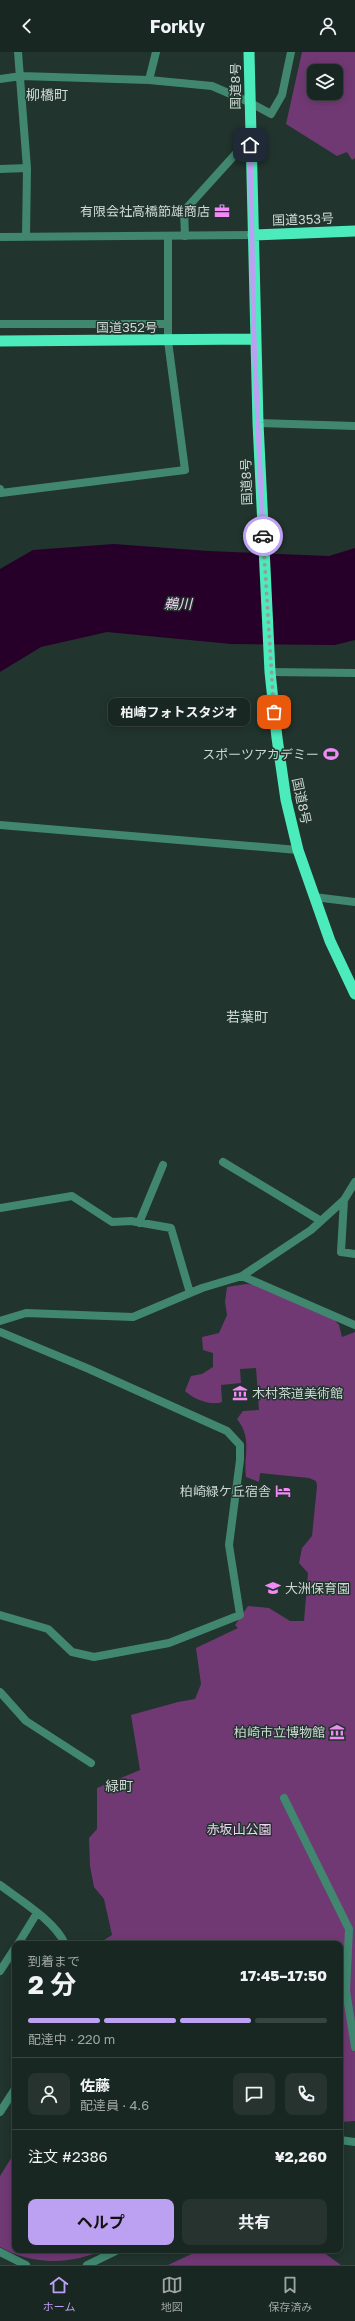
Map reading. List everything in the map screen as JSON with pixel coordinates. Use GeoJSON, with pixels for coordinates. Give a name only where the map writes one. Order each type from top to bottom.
{"type":"FeatureCollection","features":[{"type":"Feature","properties":{"kind":"highway","name":"国道8号"},"geometry":{"type":"LineString","coordinates":[[249,52],[254,339],[270,671],[276,738],[286,800],[298,850],[330,941],[355,994]]}},
{"type":"Feature","properties":{"kind":"highway","name":"国道353号"},"geometry":{"type":"LineString","coordinates":[[252,235],[355,231]]}},
{"type":"Feature","properties":{"kind":"highway","name":"国道352号"},"geometry":{"type":"LineString","coordinates":[[0,341],[168,341],[254,339]]}},
{"type":"Feature","properties":{"kind":"street"},"geometry":{"type":"LineString","coordinates":[[18,52],[27,168],[26,236]]}},
{"type":"Feature","properties":{"kind":"street"},"geometry":{"type":"LineString","coordinates":[[149,80],[156,52]]}},
{"type":"Feature","properties":{"kind":"street"},"geometry":{"type":"LineString","coordinates":[[0,79],[21,76],[149,80],[212,86],[249,102],[271,114],[282,95],[291,52]]}},
{"type":"Feature","properties":{"kind":"street"},"geometry":{"type":"LineString","coordinates":[[185,236],[184,211],[241,148],[250,145]]}},
{"type":"Feature","properties":{"kind":"street"},"geometry":{"type":"LineString","coordinates":[[0,169],[27,168]]}},
{"type":"Feature","properties":{"kind":"street"},"geometry":{"type":"LineString","coordinates":[[0,237],[252,235]]}},
{"type":"Feature","properties":{"kind":"street"},"geometry":{"type":"LineString","coordinates":[[0,489],[1,493],[185,470],[168,341],[168,236]]}},
{"type":"Feature","properties":{"kind":"street"},"geometry":{"type":"LineString","coordinates":[[0,324],[168,324]]}},
{"type":"Feature","properties":{"kind":"street"},"geometry":{"type":"LineString","coordinates":[[258,423],[355,426]]}},
{"type":"Feature","properties":{"kind":"street"},"geometry":{"type":"LineString","coordinates":[[270,671],[355,673]]}},
{"type":"Feature","properties":{"kind":"street"},"geometry":{"type":"LineString","coordinates":[[0,825],[298,850]]}},
{"type":"Feature","properties":{"kind":"street"},"geometry":{"type":"LineString","coordinates":[[314,897],[355,902]]}},
{"type":"Feature","properties":{"kind":"street"},"geometry":{"type":"LineString","coordinates":[[223,1162],[321,1221]]}},
{"type":"Feature","properties":{"kind":"street"},"geometry":{"type":"LineString","coordinates":[[139,1223],[163,1165]]}},
{"type":"Feature","properties":{"kind":"street"},"geometry":{"type":"LineString","coordinates":[[0,1321],[26,1313],[133,1317],[190,1293],[242,1276],[311,1230],[344,1200],[355,1182]]}},
{"type":"Feature","properties":{"kind":"street"},"geometry":{"type":"LineString","coordinates":[[0,1208],[72,1196],[112,1222],[139,1223],[171,1228],[190,1293]]}},
{"type":"Feature","properties":{"kind":"street"},"geometry":{"type":"LineString","coordinates":[[344,1200],[341,1252],[355,1254]]}},
{"type":"Feature","properties":{"kind":"street"},"geometry":{"type":"LineString","coordinates":[[242,1276],[355,1325]]}},
{"type":"Feature","properties":{"kind":"street"},"geometry":{"type":"LineString","coordinates":[[0,1332],[89,1369],[227,1431],[240,1445],[240,1460],[229,1545],[240,1615],[169,1643],[94,1658],[72,1652],[48,1629],[0,1614]]}},
{"type":"Feature","properties":{"kind":"street"},"geometry":{"type":"LineString","coordinates":[[0,1692],[26,1721],[91,1762]]}},
{"type":"Feature","properties":{"kind":"street"},"geometry":{"type":"LineString","coordinates":[[284,1798],[349,1929],[346,1991],[355,2047]]}},
{"type":"Feature","properties":{"kind":"street"},"geometry":{"type":"LineString","coordinates":[[0,1885],[37,1913],[61,1935],[64,1941]]}},
{"type":"Feature","properties":{"kind":"street"},"geometry":{"type":"LineString","coordinates":[[20,1941],[37,1913]]}},
{"type":"Feature","properties":{"kind":"street"},"geometry":{"type":"LineString","coordinates":[[0,1971],[12,1953]]}},
{"type":"Feature","properties":{"kind":"street"},"geometry":{"type":"LineString","coordinates":[[0,2112],[12,2094]]}},
{"type":"Feature","properties":{"kind":"street"},"geometry":{"type":"LineString","coordinates":[[343,2140],[355,2142]]}},
{"type":"Feature","properties":{"kind":"street"},"geometry":{"type":"LineString","coordinates":[[0,2252],[26,2265]]}},
{"type":"Feature","properties":{"kind":"street"},"geometry":{"type":"LineString","coordinates":[[87,2265],[112,2253]]}},
{"type":"Feature","properties":{"kind":"green space"},"geometry":{"type":"Polygon","coordinates":[[[302,52],[355,52],[355,158],[352,160],[347,152],[337,156],[286,124],[302,52]]]}},
{"type":"Feature","properties":{"kind":"green space","name":"赤坂山公園"},"geometry":{"type":"Polygon","coordinates":[[[246,1284],[267,1286],[329,1314],[339,1325],[342,1337],[355,1332],[355,2121],[343,2122],[343,1941],[103,1941],[112,1935],[104,1899],[94,1887],[90,1866],[89,1838],[97,1829],[97,1788],[140,1770],[131,1715],[178,1702],[195,1699],[201,1684],[196,1648],[238,1628],[235,1625],[248,1606],[269,1608],[290,1621],[304,1621],[308,1573],[299,1563],[302,1548],[312,1536],[317,1486],[316,1481],[309,1478],[260,1473],[259,1482],[246,1477],[245,1434],[237,1419],[243,1411],[259,1410],[256,1368],[240,1369],[241,1383],[221,1385],[222,1402],[213,1403],[202,1401],[185,1391],[191,1376],[202,1374],[213,1367],[213,1353],[203,1350],[202,1337],[219,1333],[227,1315],[225,1302],[227,1287],[246,1284]]]}},
{"type":"Feature","properties":{"kind":"green space"},"geometry":{"type":"Polygon","coordinates":[[[12,2157],[12,2253],[0,2247],[0,2176],[12,2157]]]}},
{"type":"Feature","properties":{"kind":"green space"},"geometry":{"type":"Polygon","coordinates":[[[12,2253],[95,2253],[77,2258],[51,2261],[25,2257],[12,2253]]]}},
{"type":"Feature","properties":{"kind":"green space"},"geometry":{"type":"Polygon","coordinates":[[[194,2253],[324,2253],[341,2265],[168,2265],[194,2253]]]}},
{"type":"Feature","properties":{"kind":"water","name":"鵜川"},"geometry":{"type":"Polygon","coordinates":[[[114,544],[208,551],[329,556],[355,548],[355,640],[335,645],[231,644],[107,632],[41,647],[0,672],[0,569],[33,550],[114,544]]]}},
{"type":"Feature","properties":{"kind":"way so far"},"geometry":{"type":"LineString","coordinates":[[263,536],[270,672],[274,712]]}},
{"type":"Feature","properties":{"kind":"place","name":"有限会社高橋節雄商店"},"geometry":{"type":"Point","coordinates":[222,211]}},
{"type":"Feature","properties":{"kind":"place","name":"柏崎フォトスタジオ"},"geometry":{"type":"Point","coordinates":[274,712]}},
{"type":"Feature","properties":{"kind":"place","name":"スポーツアカデミー"},"geometry":{"type":"Point","coordinates":[331,754]}},
{"type":"Feature","properties":{"kind":"place","name":"木村茶道美術館"},"geometry":{"type":"Point","coordinates":[240,1393]}},
{"type":"Feature","properties":{"kind":"place","name":"柏崎緑ケ丘宿舎"},"geometry":{"type":"Point","coordinates":[283,1491]}},
{"type":"Feature","properties":{"kind":"place","name":"大洲保育園"},"geometry":{"type":"Point","coordinates":[273,1588]}},
{"type":"Feature","properties":{"kind":"place","name":"柏崎市立博物館"},"geometry":{"type":"Point","coordinates":[337,1732]}},
{"type":"Feature","properties":{"kind":"district","name":"柳橋町"},"geometry":{"type":"Point","coordinates":[47,95]}},
{"type":"Feature","properties":{"kind":"district","name":"若葉町"},"geometry":{"type":"Point","coordinates":[247,1017]}},
{"type":"Feature","properties":{"kind":"district","name":"緑町"},"geometry":{"type":"Point","coordinates":[119,1786]}},
{"type":"Feature","properties":{"kind":"route"},"geometry":{"type":"LineString","coordinates":[[250,145],[254,339],[263,536]]}}]}
